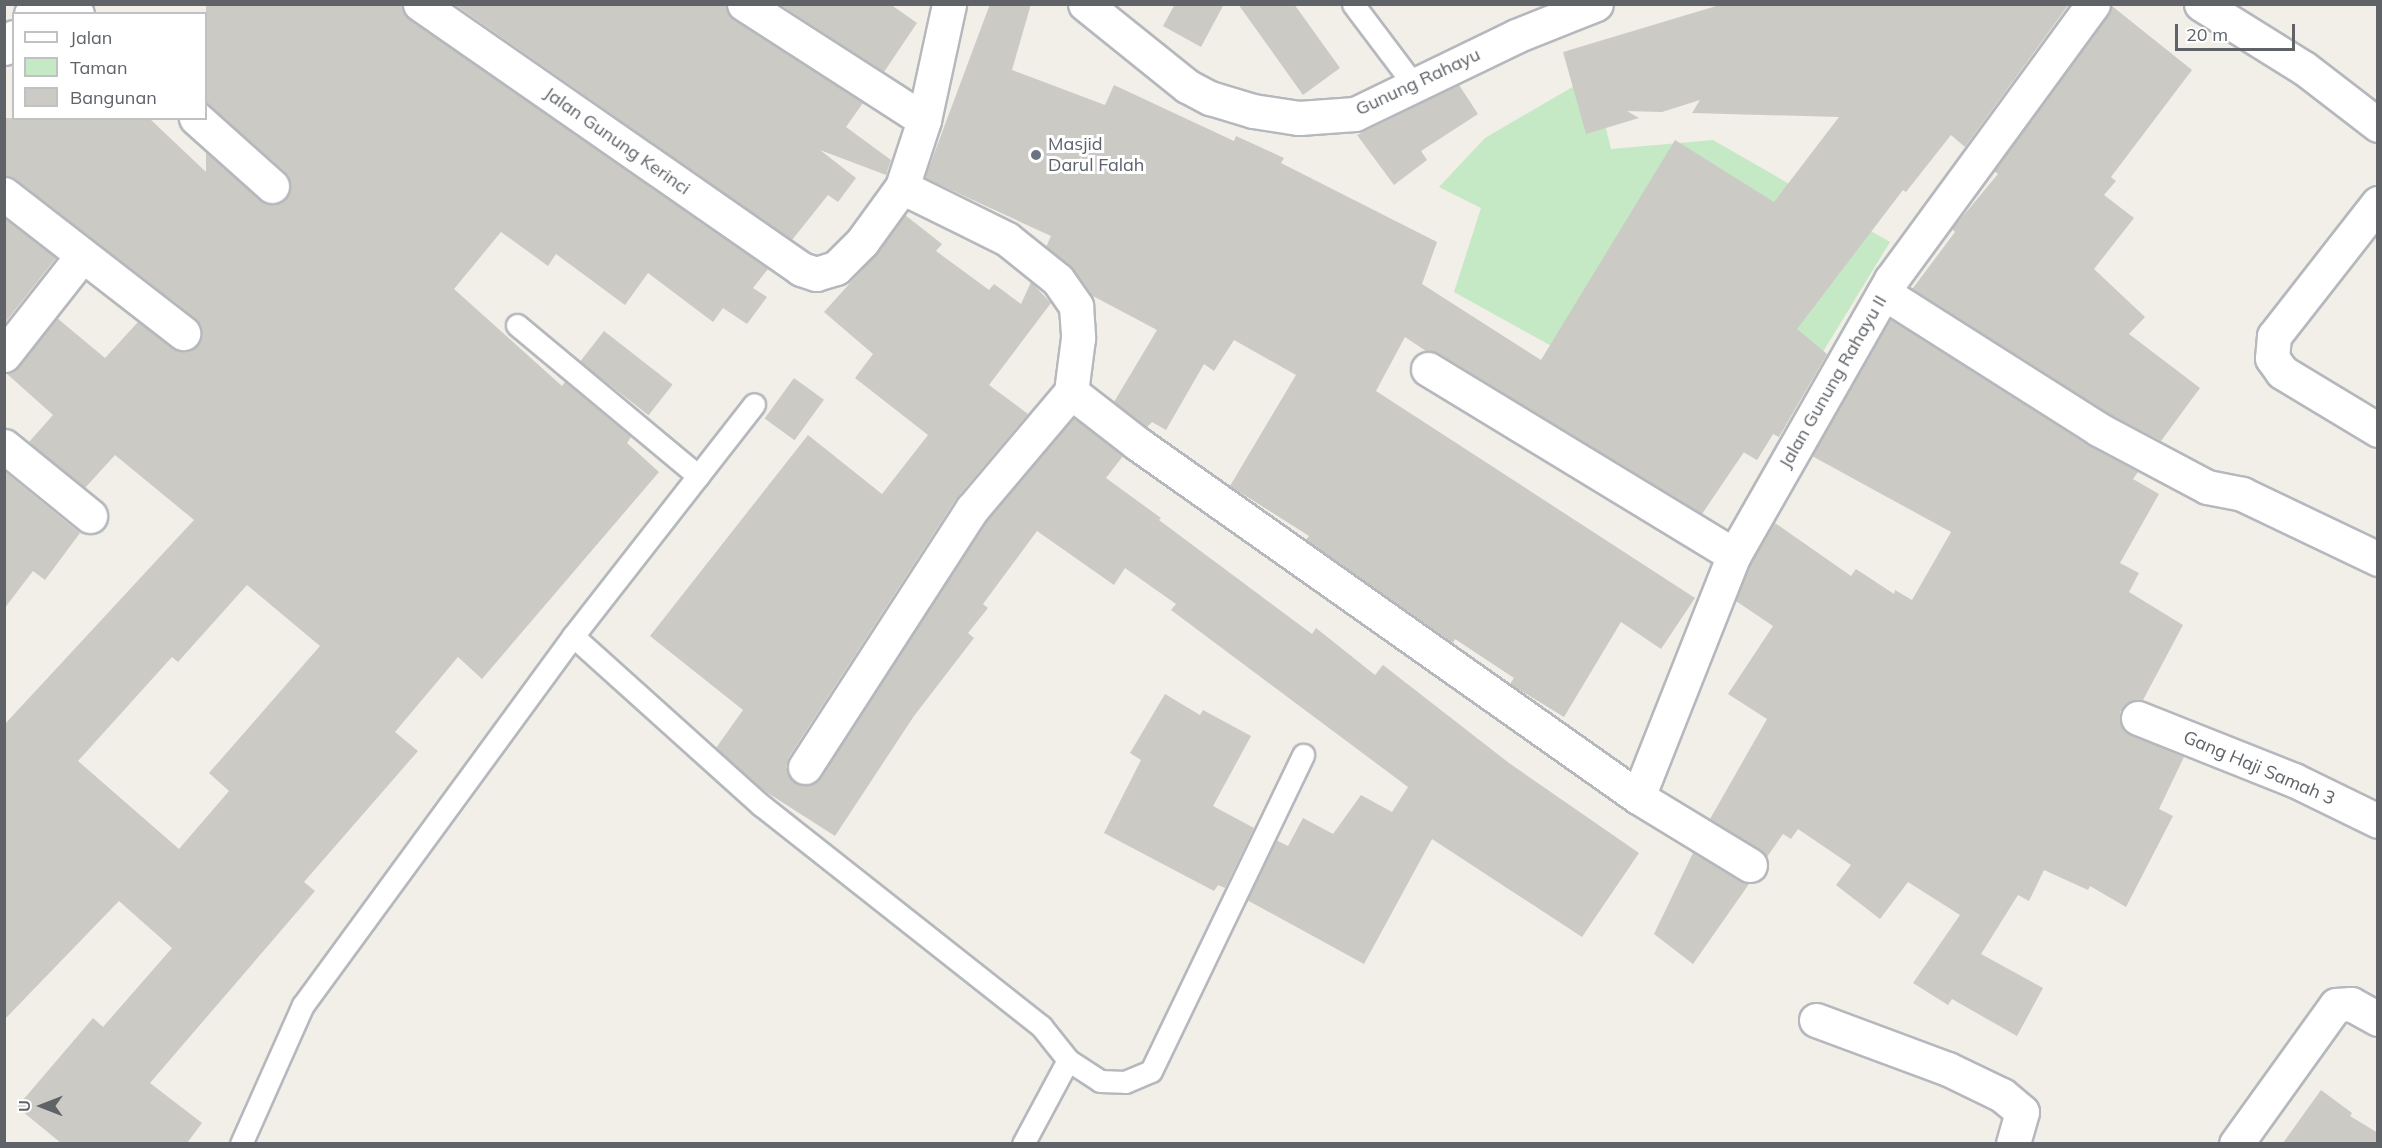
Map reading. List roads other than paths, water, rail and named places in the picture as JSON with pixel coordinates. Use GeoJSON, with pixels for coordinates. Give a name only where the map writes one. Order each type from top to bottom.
{"type":"FeatureCollection","features":[{"type":"Feature","properties":{"kind":"street","name":"Jalan Gunung Kerinci"},"geometry":{"type":"LineString","coordinates":[[420,4],[801,269],[816,274],[836,268],[849,255],[902,187]]}},
{"type":"Feature","properties":{"kind":"street"},"geometry":{"type":"LineString","coordinates":[[744,4],[924,120]]}},
{"type":"Feature","properties":{"kind":"street"},"geometry":{"type":"LineString","coordinates":[[804,767],[972,509],[1071,392],[1078,338],[1076,306],[1059,280],[1007,239],[902,187],[924,120],[949,4]]}},
{"type":"Feature","properties":{"kind":"street","name":"Gunung Rahayu"},"geometry":{"type":"LineString","coordinates":[[1085,4],[1125,18],[1187,86],[1210,98],[1253,111],[1299,118],[1355,114],[1516,36],[1596,4]]}},
{"type":"Feature","properties":{"kind":"street","name":"Jalan Gunung Rahayu II"},"geometry":{"type":"LineString","coordinates":[[1638,796],[1734,555],[1884,293],[2093,4]]}},
{"type":"Feature","properties":{"kind":"street"},"geometry":{"type":"LineString","coordinates":[[2201,4],[2304,68],[2378,125]]}},
{"type":"Feature","properties":{"kind":"street"},"geometry":{"type":"LineString","coordinates":[[198,120],[272,186]]}},
{"type":"Feature","properties":{"kind":"street"},"geometry":{"type":"LineString","coordinates":[[4,194],[183,333]]}},
{"type":"Feature","properties":{"kind":"street"},"geometry":{"type":"LineString","coordinates":[[2378,202],[2274,336],[2272,358],[2282,372],[2378,430]]}},
{"type":"Feature","properties":{"kind":"street"},"geometry":{"type":"LineString","coordinates":[[4,355],[82,256]]}},
{"type":"Feature","properties":{"kind":"street"},"geometry":{"type":"LineString","coordinates":[[1884,293],[2108,434],[2207,487],[2242,494],[2378,559]]}},
{"type":"Feature","properties":{"kind":"street"},"geometry":{"type":"LineString","coordinates":[[1428,369],[1734,555]]}},
{"type":"Feature","properties":{"kind":"street"},"geometry":{"type":"LineString","coordinates":[[1071,392],[1138,444],[1638,796],[1749,865]]}},
{"type":"Feature","properties":{"kind":"street"},"geometry":{"type":"LineString","coordinates":[[4,446],[90,516]]}},
{"type":"Feature","properties":{"kind":"street","name":"Gang Haji Samah 3"},"geometry":{"type":"LineString","coordinates":[[2138,718],[2294,780],[2378,821]]}},
{"type":"Feature","properties":{"kind":"street"},"geometry":{"type":"LineString","coordinates":[[2236,1143],[2336,1005],[2351,1004],[2378,1019]]}},
{"type":"Feature","properties":{"kind":"street"},"geometry":{"type":"LineString","coordinates":[[1816,1020],[1948,1069],[2002,1095],[2022,1112],[2013,1143]]}},
{"type":"Feature","properties":{"kind":"lane"},"geometry":{"type":"LineString","coordinates":[[1353,4],[1414,85]]}},
{"type":"Feature","properties":{"kind":"lane"},"geometry":{"type":"LineString","coordinates":[[517,325],[698,476]]}},
{"type":"Feature","properties":{"kind":"lane"},"geometry":{"type":"LineString","coordinates":[[241,1143],[303,1005],[573,636],[754,404]]}},
{"type":"Feature","properties":{"kind":"lane"},"geometry":{"type":"LineString","coordinates":[[573,636],[761,804],[1041,1026],[1068,1060],[1100,1081],[1125,1082],[1151,1071],[1303,755]]}},
{"type":"Feature","properties":{"kind":"lane"},"geometry":{"type":"LineString","coordinates":[[1023,1143],[1068,1060]]}},
{"type":"Feature","properties":{"kind":"place","name":"Masjid Darul Falah"},"geometry":{"type":"Point","coordinates":[1036,155]}}]}
